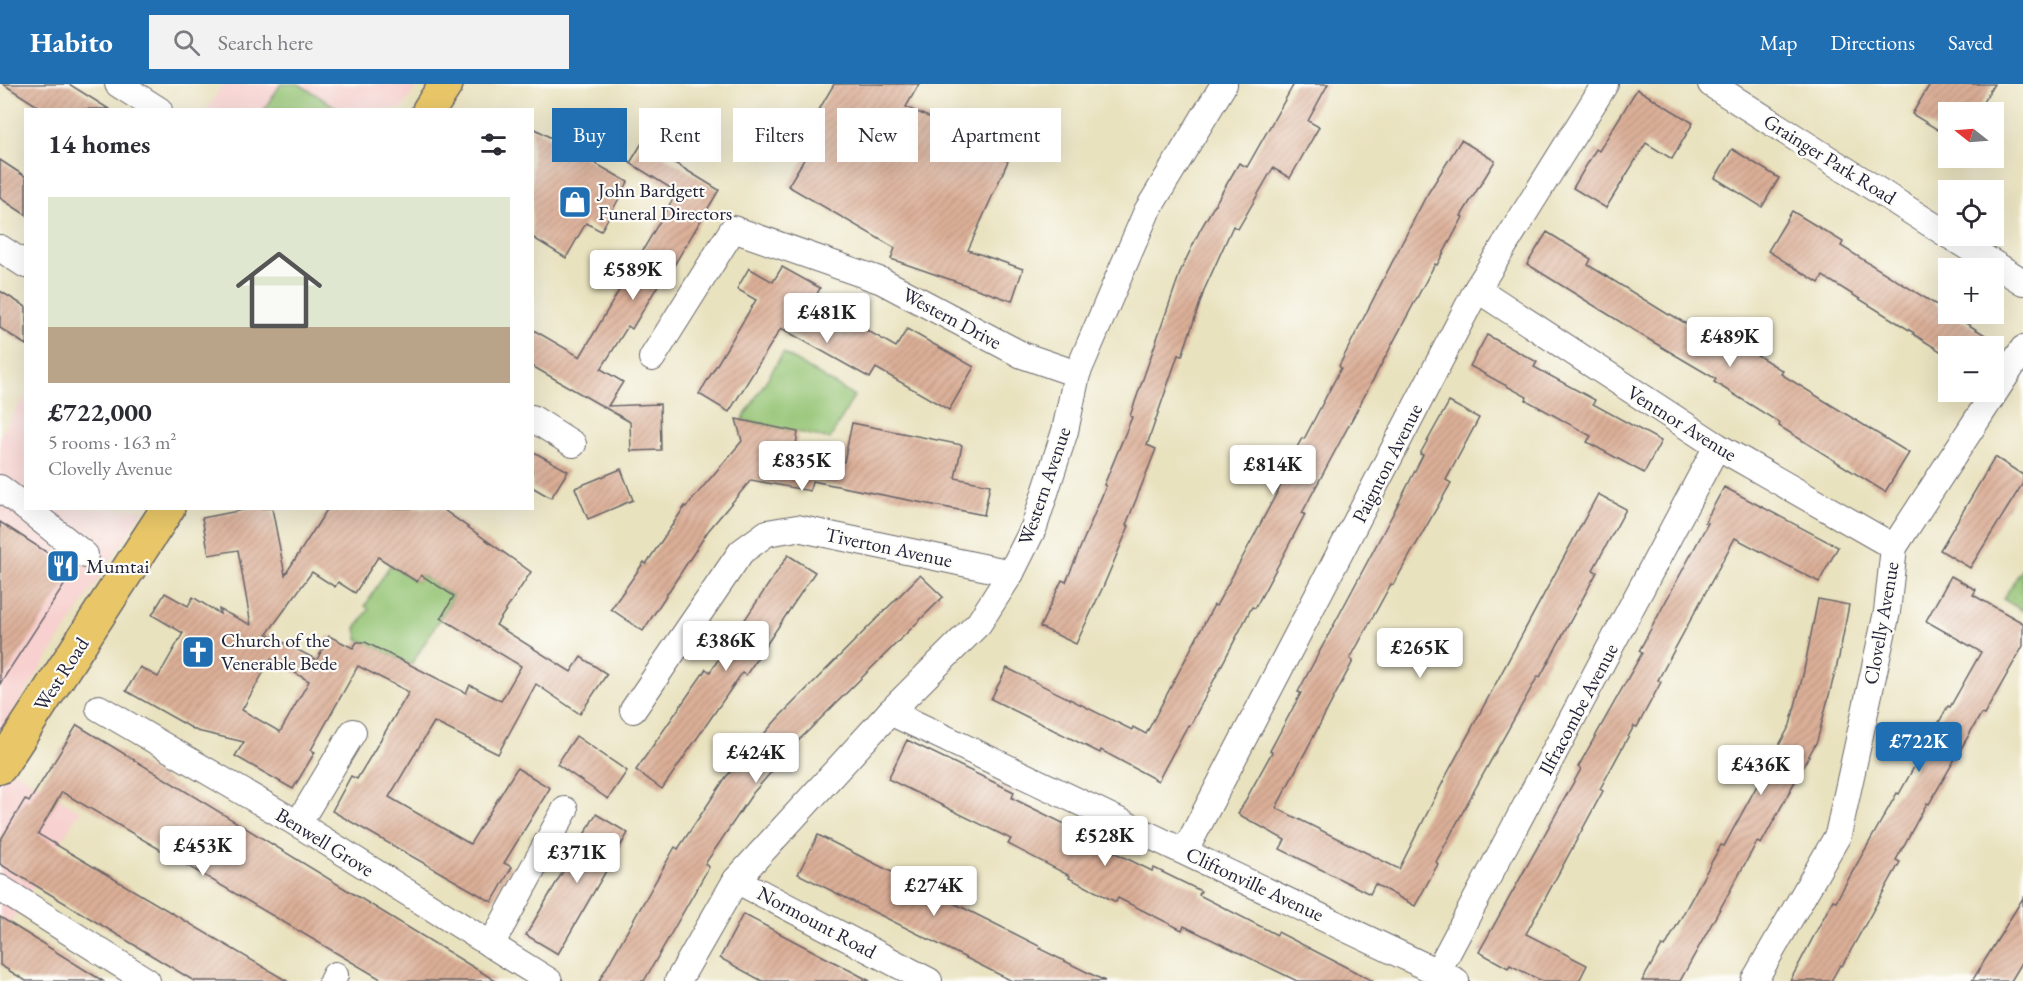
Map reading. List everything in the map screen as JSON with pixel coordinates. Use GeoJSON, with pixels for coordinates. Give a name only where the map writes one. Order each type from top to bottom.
{"type":"FeatureCollection","features":[{"type":"Feature","properties":{"kind":"main road"},"geometry":{"type":"LineString","coordinates":[[430,108],[446,84]]}},
{"type":"Feature","properties":{"kind":"main road","name":"West Road"},"geometry":{"type":"LineString","coordinates":[[0,767],[167,510]]}},
{"type":"Feature","properties":{"kind":"street"},"geometry":{"type":"LineString","coordinates":[[118,84],[156,108]]}},
{"type":"Feature","properties":{"kind":"street","name":"Western Avenue"},"geometry":{"type":"LineString","coordinates":[[678,981],[736,880],[891,712],[979,623],[1011,573],[1035,527],[1065,431],[1077,374],[1147,211],[1224,84]]}},
{"type":"Feature","properties":{"kind":"street","name":"Paignton Avenue"},"geometry":{"type":"LineString","coordinates":[[1185,851],[1477,289],[1605,84]]}},
{"type":"Feature","properties":{"kind":"street","name":"Grainger Park Road"},"geometry":{"type":"LineString","coordinates":[[1711,84],[1938,228]]}},
{"type":"Feature","properties":{"kind":"street","name":"Western Drive"},"geometry":{"type":"LineString","coordinates":[[652,358],[733,229],[882,281],[1022,355],[1077,374]]}},
{"type":"Feature","properties":{"kind":"street","name":"Grainger Park Road"},"geometry":{"type":"LineString","coordinates":[[1966,246],[2023,282]]}},
{"type":"Feature","properties":{"kind":"street"},"geometry":{"type":"LineString","coordinates":[[0,248],[24,264]]}},
{"type":"Feature","properties":{"kind":"street","name":"Ventnor Avenue"},"geometry":{"type":"LineString","coordinates":[[1477,289],[1717,446],[1894,546]]}},
{"type":"Feature","properties":{"kind":"street","name":"Clovelly Avenue"},"geometry":{"type":"LineString","coordinates":[[1754,981],[1838,834],[1887,612],[1894,546],[2023,349]]}},
{"type":"Feature","properties":{"kind":"street"},"geometry":{"type":"LineString","coordinates":[[534,419],[573,444]]}},
{"type":"Feature","properties":{"kind":"street","name":"Ilfracombe Avenue"},"geometry":{"type":"LineString","coordinates":[[1447,976],[1717,446]]}},
{"type":"Feature","properties":{"kind":"street"},"geometry":{"type":"LineString","coordinates":[[0,488],[24,506]]}},
{"type":"Feature","properties":{"kind":"street"},"geometry":{"type":"LineString","coordinates":[[29,510],[85,555]]}},
{"type":"Feature","properties":{"kind":"street","name":"Tiverton Avenue"},"geometry":{"type":"LineString","coordinates":[[633,710],[741,552],[765,524],[797,528],[1011,573]]}},
{"type":"Feature","properties":{"kind":"street","name":"Benwell Grove"},"geometry":{"type":"LineString","coordinates":[[99,708],[298,824],[548,981]]}},
{"type":"Feature","properties":{"kind":"street","name":"Cliftonville Avenue"},"geometry":{"type":"LineString","coordinates":[[891,712],[1447,976]]}},
{"type":"Feature","properties":{"kind":"street"},"geometry":{"type":"LineString","coordinates":[[298,824],[353,732]]}},
{"type":"Feature","properties":{"kind":"street"},"geometry":{"type":"LineString","coordinates":[[491,945],[566,810]]}},
{"type":"Feature","properties":{"kind":"street","name":"Normount Road"},"geometry":{"type":"LineString","coordinates":[[736,880],[929,981]]}},
{"type":"Feature","properties":{"kind":"street"},"geometry":{"type":"LineString","coordinates":[[0,888],[147,981]]}},
{"type":"Feature","properties":{"kind":"shaded area"},"geometry":{"type":"Polygon","coordinates":[[[223,84],[418,84],[403,108],[208,108],[223,84]]]}},
{"type":"Feature","properties":{"kind":"shaded area"},"geometry":{"type":"Polygon","coordinates":[[[24,397],[24,510],[143,510],[0,732],[0,435],[24,397]]]}},
{"type":"Feature","properties":{"kind":"shaded area"},"geometry":{"type":"Polygon","coordinates":[[[0,762],[80,811],[0,940],[0,762]]]}},
{"type":"Feature","properties":{"kind":"green space"},"geometry":{"type":"Polygon","coordinates":[[[281,84],[299,84],[337,108],[265,108],[281,84]]]}},
{"type":"Feature","properties":{"kind":"green space"},"geometry":{"type":"Polygon","coordinates":[[[783,353],[854,396],[830,439],[742,420],[783,353]]]}},
{"type":"Feature","properties":{"kind":"green space"},"geometry":{"type":"Polygon","coordinates":[[[390,565],[417,582],[421,575],[454,596],[411,665],[358,639],[356,628],[369,609],[365,606],[390,565]]]}},
{"type":"Feature","properties":{"kind":"green space"},"geometry":{"type":"Polygon","coordinates":[[[2023,567],[2023,611],[2003,599],[2023,567]]]}},
{"type":"Feature","properties":{"kind":"building"},"geometry":{"type":"Polygon","coordinates":[[[3,84],[69,84],[107,108],[40,108],[3,84]]]}},
{"type":"Feature","properties":{"kind":"building"},"geometry":{"type":"Polygon","coordinates":[[[834,84],[919,84],[906,107],[908,108],[837,108],[837,162],[918,162],[918,112],[930,118],[930,162],[1008,162],[968,250],[1023,269],[1012,301],[891,259],[895,248],[788,186],[802,162],[825,162],[825,108],[820,108],[834,84]]]}},
{"type":"Feature","properties":{"kind":"building"},"geometry":{"type":"Polygon","coordinates":[[[1294,84],[1328,84],[1308,121],[1319,127],[1290,178],[1273,168],[1238,229],[1233,226],[1205,288],[1182,356],[1178,355],[1147,445],[1156,449],[1126,525],[1129,526],[1076,644],[1040,627],[1062,580],[1066,582],[1106,486],[1104,485],[1132,417],[1130,416],[1181,270],[1200,230],[1239,163],[1247,167],[1294,84]]]}},
{"type":"Feature","properties":{"kind":"building"},"geometry":{"type":"Polygon","coordinates":[[[1930,84],[1994,84],[1983,102],[1938,102],[1938,130],[1912,114],[1930,84]]]}},
{"type":"Feature","properties":{"kind":"building"},"geometry":{"type":"Polygon","coordinates":[[[1637,89],[1693,123],[1672,159],[1646,143],[1606,208],[1573,188],[1596,149],[1599,151],[1637,89]]]}},
{"type":"Feature","properties":{"kind":"building","name":"John Bardgett Funeral Directors"},"geometry":{"type":"Polygon","coordinates":[[[534,128],[552,138],[552,162],[593,162],[628,182],[601,231],[586,223],[566,258],[534,238],[534,128]]]}},
{"type":"Feature","properties":{"kind":"building"},"geometry":{"type":"Polygon","coordinates":[[[1461,140],[1495,161],[1461,216],[1463,217],[1437,265],[1435,264],[1302,513],[1305,514],[1282,558],[1255,608],[1252,607],[1190,726],[1188,725],[1158,781],[1101,750],[1100,753],[991,699],[1007,668],[1132,730],[1133,727],[1146,734],[1282,483],[1279,481],[1341,368],[1339,366],[1425,198],[1461,140]]]}},
{"type":"Feature","properties":{"kind":"building"},"geometry":{"type":"Polygon","coordinates":[[[639,148],[639,162],[673,162],[719,190],[670,272],[667,270],[632,329],[628,326],[601,369],[623,382],[608,406],[660,404],[661,450],[631,451],[630,422],[534,367],[534,330],[580,357],[677,192],[630,163],[639,148]]]}},
{"type":"Feature","properties":{"kind":"building"},"geometry":{"type":"Polygon","coordinates":[[[1732,149],[1779,178],[1762,207],[1715,178],[1732,149]]]}},
{"type":"Feature","properties":{"kind":"building"},"geometry":{"type":"Polygon","coordinates":[[[0,160],[24,176],[24,214],[0,198],[0,160]]]}},
{"type":"Feature","properties":{"kind":"building"},"geometry":{"type":"Polygon","coordinates":[[[1792,211],[1843,242],[1841,246],[1938,306],[1938,324],[1967,324],[1987,336],[1938,336],[1938,350],[1823,276],[1819,283],[1768,251],[1792,211]]]}},
{"type":"Feature","properties":{"kind":"building"},"geometry":{"type":"Polygon","coordinates":[[[1547,232],[1591,259],[1588,265],[1669,315],[1733,352],[1738,343],[1783,371],[1781,374],[1909,453],[1885,492],[1779,426],[1780,423],[1714,382],[1716,379],[1527,264],[1547,232]]]}},
{"type":"Feature","properties":{"kind":"building"},"geometry":{"type":"Polygon","coordinates":[[[782,267],[820,288],[814,300],[896,347],[907,329],[974,367],[949,410],[876,368],[870,378],[781,328],[729,412],[699,394],[756,300],[737,289],[749,268],[773,282],[782,267]]]}},
{"type":"Feature","properties":{"kind":"building"},"geometry":{"type":"Polygon","coordinates":[[[0,291],[24,306],[24,344],[0,328],[0,291]]]}},
{"type":"Feature","properties":{"kind":"building"},"geometry":{"type":"Polygon","coordinates":[[[1487,335],[1537,362],[1534,367],[1595,400],[1593,404],[1661,441],[1644,473],[1587,442],[1591,436],[1470,366],[1487,335]]]}},
{"type":"Feature","properties":{"kind":"building"},"geometry":{"type":"Polygon","coordinates":[[[1449,402],[1479,418],[1446,480],[1451,483],[1350,659],[1353,661],[1276,808],[1399,869],[1447,774],[1598,494],[1626,509],[1593,570],[1597,572],[1475,789],[1415,906],[1375,884],[1370,894],[1280,849],[1285,840],[1238,814],[1301,693],[1298,692],[1395,510],[1423,455],[1420,454],[1449,402]]]}},
{"type":"Feature","properties":{"kind":"building"},"geometry":{"type":"Polygon","coordinates":[[[736,419],[798,432],[795,453],[844,462],[852,423],[962,445],[955,478],[990,485],[984,515],[812,481],[810,491],[751,480],[708,531],[643,631],[611,609],[644,562],[646,564],[685,506],[742,441],[736,419]]]}},
{"type":"Feature","properties":{"kind":"building"},"geometry":{"type":"Polygon","coordinates":[[[534,452],[568,471],[551,498],[534,488],[534,452]]]}},
{"type":"Feature","properties":{"kind":"building"},"geometry":{"type":"Polygon","coordinates":[[[1995,457],[2023,475],[2023,483],[1970,568],[1940,550],[1995,457]]]}},
{"type":"Feature","properties":{"kind":"building"},"geometry":{"type":"Polygon","coordinates":[[[621,469],[633,500],[588,519],[575,488],[621,469]]]}},
{"type":"Feature","properties":{"kind":"building"},"geometry":{"type":"Polygon","coordinates":[[[1724,487],[1838,547],[1819,582],[1735,538],[1658,680],[1661,682],[1637,727],[1634,726],[1600,789],[1603,791],[1526,934],[1587,965],[1579,981],[1542,981],[1510,965],[1508,968],[1479,952],[1581,769],[1578,767],[1642,653],[1639,651],[1708,523],[1705,522],[1724,487]]]}},
{"type":"Feature","properties":{"kind":"building"},"geometry":{"type":"Polygon","coordinates":[[[243,510],[272,510],[285,575],[327,510],[444,510],[531,572],[496,625],[571,672],[581,657],[607,674],[580,714],[536,684],[498,754],[434,722],[389,797],[470,844],[517,768],[550,788],[504,863],[512,867],[492,902],[332,811],[351,776],[357,779],[409,692],[358,666],[311,750],[315,752],[293,789],[235,756],[244,742],[197,731],[126,691],[140,667],[158,677],[183,633],[152,615],[165,593],[188,606],[193,597],[220,614],[219,609],[251,625],[238,550],[209,555],[202,518],[243,510]],[[378,557],[355,593],[338,582],[335,587],[312,572],[267,634],[317,660],[329,636],[353,648],[357,642],[365,642],[466,693],[470,685],[501,701],[521,666],[441,618],[454,596],[421,575],[417,582],[378,557]],[[271,659],[242,710],[280,732],[309,681],[271,659]]]}},
{"type":"Feature","properties":{"kind":"building"},"geometry":{"type":"Polygon","coordinates":[[[0,522],[74,570],[0,684],[0,522]]]}},
{"type":"Feature","properties":{"kind":"building"},"geometry":{"type":"Polygon","coordinates":[[[788,555],[815,572],[746,675],[742,673],[662,789],[636,770],[706,669],[710,672],[788,555]]]}},
{"type":"Feature","properties":{"kind":"building"},"geometry":{"type":"Polygon","coordinates":[[[920,575],[943,597],[800,739],[753,793],[705,864],[709,867],[644,981],[599,981],[675,847],[678,849],[726,777],[778,718],[920,575]]]}},
{"type":"Feature","properties":{"kind":"building"},"geometry":{"type":"Polygon","coordinates":[[[1951,576],[1976,590],[1973,595],[2023,623],[2023,646],[1984,715],[1981,714],[1929,804],[1927,803],[1896,860],[1900,862],[1842,966],[1840,965],[1831,981],[1790,981],[1833,900],[1836,901],[1981,652],[1926,621],[1951,576]]]}},
{"type":"Feature","properties":{"kind":"building"},"geometry":{"type":"Polygon","coordinates":[[[1818,599],[1849,605],[1839,657],[1817,741],[1761,844],[1757,842],[1680,981],[1642,981],[1662,946],[1665,947],[1721,845],[1724,846],[1790,725],[1803,675],[1818,599]]]}},
{"type":"Feature","properties":{"kind":"building"},"geometry":{"type":"Polygon","coordinates":[[[77,725],[496,981],[384,981],[62,792],[38,834],[287,981],[194,981],[0,864],[0,841],[25,799],[29,802],[77,725]]]}},
{"type":"Feature","properties":{"kind":"building"},"geometry":{"type":"Polygon","coordinates":[[[576,736],[627,771],[608,799],[557,764],[576,736]]]}},
{"type":"Feature","properties":{"kind":"building"},"geometry":{"type":"Polygon","coordinates":[[[907,740],[1014,792],[1012,798],[1075,829],[1073,832],[1152,871],[1154,868],[1201,891],[1199,895],[1277,935],[1278,932],[1373,981],[1297,981],[1184,926],[1182,930],[1118,898],[1116,902],[1069,878],[1070,876],[1008,844],[1011,839],[888,779],[907,740]]]}},
{"type":"Feature","properties":{"kind":"building"},"geometry":{"type":"Polygon","coordinates":[[[596,814],[628,833],[558,954],[526,935],[596,814]]]}},
{"type":"Feature","properties":{"kind":"building"},"geometry":{"type":"Polygon","coordinates":[[[818,835],[1105,981],[1012,981],[798,874],[818,835]]]}},
{"type":"Feature","properties":{"kind":"building"},"geometry":{"type":"Polygon","coordinates":[[[2023,898],[2023,961],[2011,981],[1972,981],[2023,898]]]}},
{"type":"Feature","properties":{"kind":"building"},"geometry":{"type":"Polygon","coordinates":[[[743,914],[870,981],[762,981],[720,958],[743,914]]]}},
{"type":"Feature","properties":{"kind":"building"},"geometry":{"type":"Polygon","coordinates":[[[0,917],[103,981],[26,981],[0,965],[0,917]]]}},
{"type":"Feature","properties":{"kind":"place","name":"John Bardgett Funeral Directors"},"geometry":{"type":"Point","coordinates":[575,202]}},
{"type":"Feature","properties":{"kind":"place","name":"Mumtai"},"geometry":{"type":"Point","coordinates":[63,566]}},
{"type":"Feature","properties":{"kind":"place","name":"Church of the Venerable Bede"},"geometry":{"type":"Point","coordinates":[198,652]}}]}
